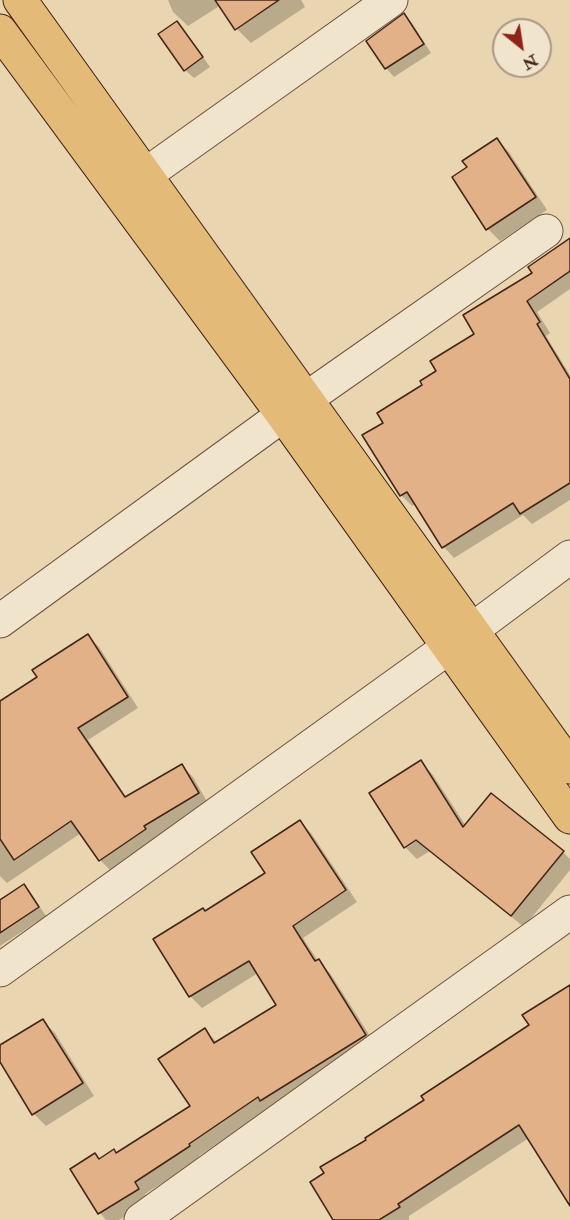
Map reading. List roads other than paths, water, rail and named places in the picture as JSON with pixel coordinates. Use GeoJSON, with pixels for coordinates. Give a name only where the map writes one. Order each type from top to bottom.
{"type":"FeatureCollection","features":[{"type":"Feature","properties":{"kind":"main road"},"geometry":{"type":"LineString","coordinates":[[20,0],[146,175],[294,407],[460,639],[570,817]]}},
{"type":"Feature","properties":{"kind":"main road"},"geometry":{"type":"LineString","coordinates":[[0,31],[119,194],[294,407]]}},
{"type":"Feature","properties":{"kind":"main road"},"geometry":{"type":"LineString","coordinates":[[460,639],[570,767]]}},
{"type":"Feature","properties":{"kind":"street"},"geometry":{"type":"LineString","coordinates":[[119,194],[391,0]]}},
{"type":"Feature","properties":{"kind":"street"},"geometry":{"type":"LineString","coordinates":[[0,621],[294,407],[546,231]]}},
{"type":"Feature","properties":{"kind":"street"},"geometry":{"type":"LineString","coordinates":[[0,970],[460,639],[570,557]]}},
{"type":"Feature","properties":{"kind":"street"},"geometry":{"type":"LineString","coordinates":[[141,1220],[570,912]]}}]}
